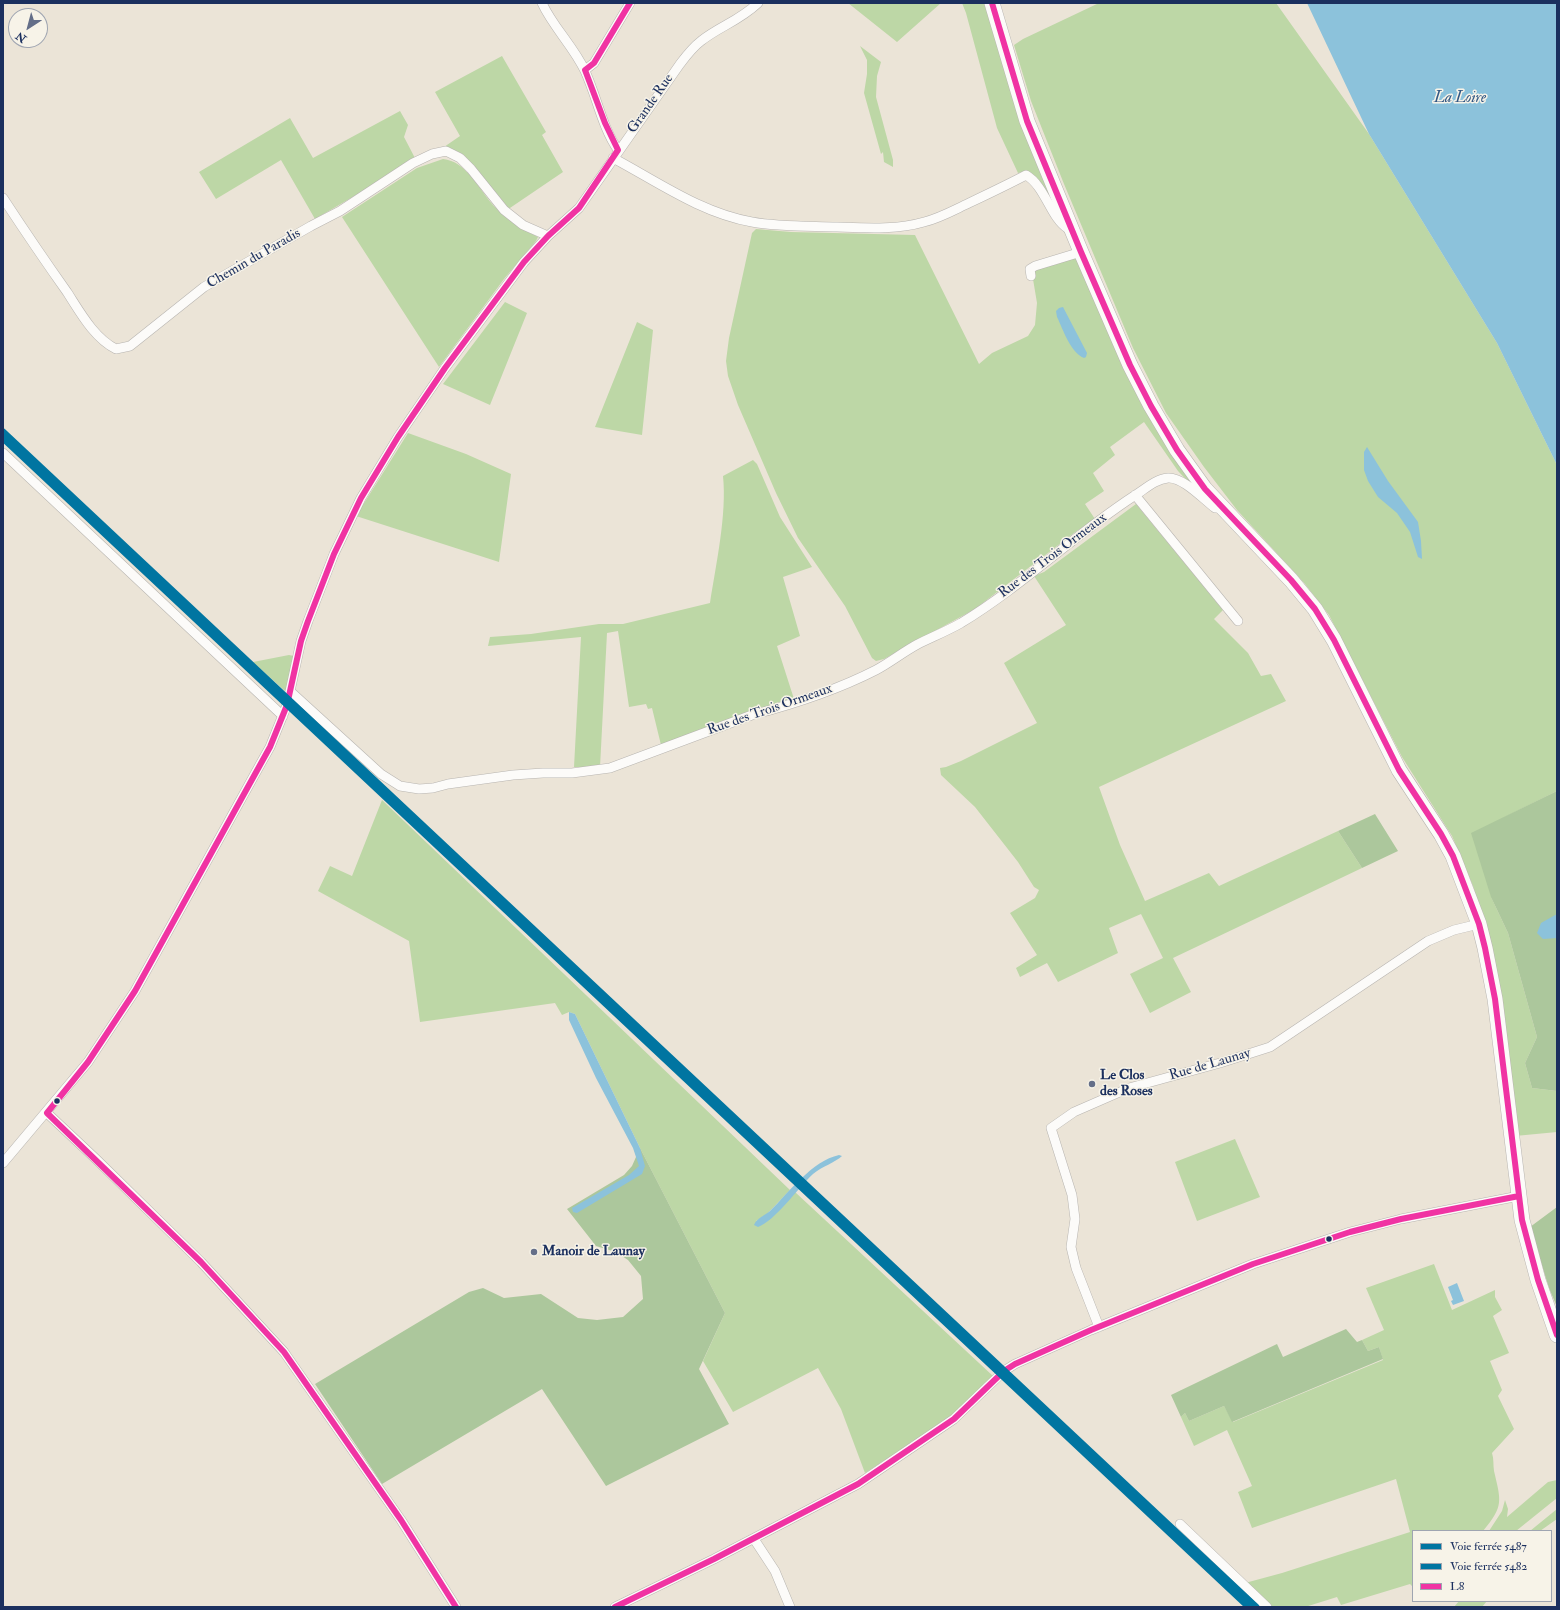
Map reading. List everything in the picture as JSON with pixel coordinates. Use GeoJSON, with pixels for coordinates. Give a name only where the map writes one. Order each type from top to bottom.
{"type":"FeatureCollection","features":[{"type":"Feature","properties":{"kind":"main road"},"geometry":{"type":"LineString","coordinates":[[992,3],[1027,120],[1081,252],[1130,365],[1151,406],[1177,450],[1204,489],[1291,580],[1315,609],[1334,640],[1399,770],[1441,834],[1453,856],[1479,924],[1485,948],[1495,999],[1522,1220],[1538,1280],[1557,1335]]}},
{"type":"Feature","properties":{"kind":"street"},"geometry":{"type":"LineString","coordinates":[[542,3],[549,18],[584,70],[616,154],[671,192],[708,209],[733,218],[754,223],[851,228],[899,227],[924,222],[942,216],[1026,175],[1039,187],[1065,227],[1072,229]]}},
{"type":"Feature","properties":{"kind":"street"},"geometry":{"type":"LineString","coordinates":[[584,70],[594,63],[630,3]]}},
{"type":"Feature","properties":{"kind":"street","name":"Grande Rue"},"geometry":{"type":"LineString","coordinates":[[3,1163],[47,1113],[88,1062],[134,991],[261,763],[283,716],[291,692],[301,641],[334,554],[361,498],[398,437],[445,368],[524,262],[548,236],[579,208],[691,50],[701,41],[745,15],[758,3]]}},
{"type":"Feature","properties":{"kind":"street","name":"Chemin du Paradis"},"geometry":{"type":"LineString","coordinates":[[3,198],[92,329],[107,345],[116,350],[130,346],[204,287],[340,211],[414,163],[432,154],[446,151],[460,158],[471,169],[504,210],[523,225],[548,236]]}},
{"type":"Feature","properties":{"kind":"street"},"geometry":{"type":"LineString","coordinates":[[1031,276],[1030,269],[1035,266],[1081,252]]}},
{"type":"Feature","properties":{"kind":"street"},"geometry":{"type":"LineString","coordinates":[[3,453],[283,716]]}},
{"type":"Feature","properties":{"kind":"street","name":"Rue des Trois Ormeaux"},"geometry":{"type":"LineString","coordinates":[[291,692],[371,766],[400,786],[408,788],[433,788],[448,784],[513,775],[572,773],[610,768],[752,715],[827,691],[876,670],[916,645],[960,623],[988,605],[1116,508],[1160,480],[1169,478],[1182,481],[1215,508],[1221,507]]}},
{"type":"Feature","properties":{"kind":"street"},"geometry":{"type":"LineString","coordinates":[[1135,495],[1238,621]]}},
{"type":"Feature","properties":{"kind":"street","name":"Rue de Launay"},"geometry":{"type":"LineString","coordinates":[[1099,1327],[1076,1268],[1072,1247],[1075,1219],[1072,1195],[1051,1128],[1074,1112],[1129,1088],[1220,1063],[1270,1047],[1428,941],[1454,930],[1479,924]]}},
{"type":"Feature","properties":{"kind":"street"},"geometry":{"type":"LineString","coordinates":[[47,1113],[201,1262],[284,1352],[401,1520],[456,1607]]}},
{"type":"Feature","properties":{"kind":"street"},"geometry":{"type":"LineString","coordinates":[[616,1607],[754,1539],[858,1484],[942,1428],[970,1405],[1004,1372],[1015,1364],[1099,1327],[1253,1264],[1350,1232],[1409,1217],[1519,1196]]}},
{"type":"Feature","properties":{"kind":"street"},"geometry":{"type":"LineString","coordinates":[[1180,1524],[1267,1607]]}},
{"type":"Feature","properties":{"kind":"street"},"geometry":{"type":"LineString","coordinates":[[754,1539],[775,1571],[790,1607]]}},
{"type":"Feature","properties":{"kind":"green space"},"geometry":{"type":"Polygon","coordinates":[[[848,3],[941,3],[897,42],[848,3]]]}},
{"type":"Feature","properties":{"kind":"green space"},"geometry":{"type":"Polygon","coordinates":[[[962,3],[986,3],[1061,216],[1027,171],[1018,173],[997,128],[962,3]]]}},
{"type":"Feature","properties":{"kind":"green space"},"geometry":{"type":"Polygon","coordinates":[[[1099,3],[1276,3],[1369,134],[1497,343],[1557,465],[1557,791],[1505,817],[1549,1006],[1491,897],[1508,933],[1537,1037],[1525,1063],[1532,1088],[1557,1091],[1557,1132],[1515,1136],[1503,1003],[1492,953],[1473,886],[1452,836],[1402,757],[1329,615],[1305,584],[1237,510],[1204,467],[1166,413],[1133,348],[1064,184],[1031,101],[1014,45],[1023,39],[1099,3]]]}},
{"type":"Feature","properties":{"kind":"green space"},"geometry":{"type":"Polygon","coordinates":[[[860,46],[881,62],[877,76],[876,97],[893,160],[893,167],[884,162],[883,152],[881,154],[864,93],[867,74],[867,60],[860,46]]]}},
{"type":"Feature","properties":{"kind":"green space"},"geometry":{"type":"Polygon","coordinates":[[[502,56],[546,132],[542,135],[563,172],[507,210],[444,147],[460,136],[435,92],[502,56]]]}},
{"type":"Feature","properties":{"kind":"green space"},"geometry":{"type":"Polygon","coordinates":[[[400,111],[408,125],[404,137],[416,160],[315,219],[281,160],[216,199],[199,172],[290,118],[313,158],[400,111]]]}},
{"type":"Feature","properties":{"kind":"green space"},"geometry":{"type":"Polygon","coordinates":[[[443,159],[459,165],[465,170],[498,210],[508,219],[538,237],[504,279],[439,367],[342,217],[417,168],[443,159]]]}},
{"type":"Feature","properties":{"kind":"green space"},"geometry":{"type":"Polygon","coordinates":[[[756,229],[791,232],[915,235],[979,364],[992,353],[1028,336],[1035,325],[1037,303],[1033,279],[1034,271],[1038,267],[1064,259],[1076,259],[1197,491],[1178,471],[1144,422],[1110,447],[1115,455],[1093,473],[1104,491],[1085,504],[1095,519],[1074,533],[975,609],[884,659],[876,661],[872,658],[845,606],[798,538],[776,493],[738,405],[728,376],[726,361],[729,338],[752,233],[756,229]]]}},
{"type":"Feature","properties":{"kind":"green space"},"geometry":{"type":"Polygon","coordinates":[[[505,302],[527,313],[490,405],[443,384],[505,302]]]}},
{"type":"Feature","properties":{"kind":"green space"},"geometry":{"type":"Polygon","coordinates":[[[637,322],[653,330],[642,435],[595,427],[637,322]]]}},
{"type":"Feature","properties":{"kind":"green space"},"geometry":{"type":"Polygon","coordinates":[[[408,433],[466,454],[511,474],[499,562],[356,516],[408,433]]]}},
{"type":"Feature","properties":{"kind":"green space"},"geometry":{"type":"Polygon","coordinates":[[[753,460],[757,464],[780,517],[812,567],[783,577],[800,636],[777,646],[794,699],[661,745],[652,708],[648,709],[646,704],[629,707],[618,631],[607,633],[600,767],[574,767],[581,637],[488,646],[490,637],[531,634],[599,624],[623,624],[710,603],[724,507],[723,476],[753,460]]]}},
{"type":"Feature","properties":{"kind":"green space"},"geometry":{"type":"Polygon","coordinates":[[[1136,504],[1223,610],[1214,619],[1248,653],[1261,676],[1271,674],[1286,701],[1099,787],[1120,845],[1145,901],[1209,873],[1219,886],[1338,831],[1362,868],[1173,958],[1191,992],[1150,1013],[1130,974],[1163,958],[1141,914],[1109,928],[1118,953],[1058,982],[1047,963],[1020,977],[1016,968],[1037,955],[1010,913],[1035,898],[1039,890],[1034,887],[1018,862],[975,807],[941,775],[940,768],[961,761],[1037,723],[1004,663],[1066,625],[1034,576],[1044,572],[1136,504]]]}},
{"type":"Feature","properties":{"kind":"green space"},"geometry":{"type":"Polygon","coordinates":[[[289,655],[294,656],[286,692],[253,662],[289,655]]]}},
{"type":"Feature","properties":{"kind":"green space"},"geometry":{"type":"Polygon","coordinates":[[[1557,791],[1557,1091],[1532,1088],[1525,1063],[1537,1037],[1508,933],[1491,897],[1471,833],[1557,791]]]}},
{"type":"Feature","properties":{"kind":"green space"},"geometry":{"type":"Polygon","coordinates":[[[382,800],[790,1190],[767,1214],[756,1221],[771,1218],[795,1192],[993,1376],[957,1411],[930,1431],[865,1473],[841,1409],[818,1368],[733,1412],[703,1361],[725,1313],[640,1148],[575,1014],[569,1012],[562,1015],[555,1003],[420,1022],[409,941],[318,891],[330,866],[352,876],[382,800]]]}},
{"type":"Feature","properties":{"kind":"green space"},"geometry":{"type":"Polygon","coordinates":[[[1375,814],[1398,851],[1362,868],[1338,831],[1375,814]]]}},
{"type":"Feature","properties":{"kind":"green space"},"geometry":{"type":"Polygon","coordinates":[[[1235,1139],[1260,1197],[1197,1221],[1175,1162],[1235,1139]]]}},
{"type":"Feature","properties":{"kind":"green space"},"geometry":{"type":"Polygon","coordinates":[[[640,1148],[725,1313],[699,1369],[729,1424],[606,1486],[542,1389],[382,1484],[315,1384],[469,1292],[483,1288],[504,1298],[541,1294],[578,1318],[597,1320],[623,1317],[643,1299],[641,1276],[628,1260],[616,1252],[596,1246],[567,1209],[624,1175],[632,1166],[640,1148]]]}},
{"type":"Feature","properties":{"kind":"green space"},"geometry":{"type":"Polygon","coordinates":[[[1557,1207],[1557,1307],[1549,1288],[1530,1227],[1557,1207]]]}},
{"type":"Feature","properties":{"kind":"green space"},"geometry":{"type":"Polygon","coordinates":[[[1434,1264],[1452,1310],[1495,1290],[1495,1297],[1502,1310],[1493,1316],[1509,1353],[1490,1361],[1502,1390],[1498,1396],[1514,1429],[1492,1453],[1499,1497],[1498,1509],[1484,1530],[1412,1530],[1412,1586],[1410,1584],[1341,1605],[1337,1597],[1305,1607],[1270,1607],[1245,1583],[1282,1573],[1410,1532],[1396,1479],[1252,1528],[1238,1492],[1252,1486],[1227,1430],[1194,1446],[1181,1417],[1185,1413],[1189,1421],[1224,1406],[1233,1422],[1383,1360],[1379,1347],[1368,1351],[1362,1340],[1384,1330],[1366,1288],[1434,1264]]]}},
{"type":"Feature","properties":{"kind":"green space"},"geometry":{"type":"Polygon","coordinates":[[[1346,1329],[1357,1342],[1362,1340],[1368,1351],[1379,1347],[1383,1359],[1232,1422],[1224,1406],[1189,1421],[1185,1413],[1181,1417],[1171,1395],[1277,1344],[1283,1357],[1346,1329]]]}},
{"type":"Feature","properties":{"kind":"green space"},"geometry":{"type":"Polygon","coordinates":[[[1557,1480],[1557,1498],[1517,1530],[1490,1530],[1502,1511],[1505,1500],[1508,1509],[1507,1517],[1548,1482],[1557,1480]]]}},
{"type":"Feature","properties":{"kind":"green space"},"geometry":{"type":"Polygon","coordinates":[[[1557,1509],[1557,1519],[1541,1530],[1531,1530],[1557,1509]]]}},
{"type":"Feature","properties":{"kind":"green space"},"geometry":{"type":"Polygon","coordinates":[[[1458,1602],[1486,1602],[1482,1607],[1454,1607],[1458,1602]]]}},
{"type":"Feature","properties":{"kind":"water","name":"La Loire"},"geometry":{"type":"Polygon","coordinates":[[[1307,3],[1557,3],[1557,465],[1497,343],[1369,134],[1307,3]]]}},
{"type":"Feature","properties":{"kind":"water"},"geometry":{"type":"Polygon","coordinates":[[[1063,307],[1087,353],[1086,357],[1084,358],[1071,346],[1057,317],[1056,311],[1063,307]]]}},
{"type":"Feature","properties":{"kind":"water"},"geometry":{"type":"Polygon","coordinates":[[[1367,447],[1388,481],[1418,522],[1422,559],[1418,557],[1410,532],[1397,513],[1378,497],[1368,481],[1364,470],[1364,452],[1367,447]]]}},
{"type":"Feature","properties":{"kind":"water"},"geometry":{"type":"Polygon","coordinates":[[[1557,914],[1557,938],[1543,939],[1537,933],[1541,923],[1557,914]]]}},
{"type":"Feature","properties":{"kind":"water"},"geometry":{"type":"Polygon","coordinates":[[[569,1012],[575,1014],[640,1148],[645,1166],[642,1174],[577,1213],[573,1212],[572,1208],[629,1175],[639,1166],[633,1148],[596,1078],[569,1020],[569,1012]]]}},
{"type":"Feature","properties":{"kind":"water"},"geometry":{"type":"Polygon","coordinates":[[[839,1155],[842,1156],[813,1174],[786,1204],[765,1224],[758,1227],[754,1225],[761,1217],[770,1211],[810,1170],[829,1158],[839,1155]]]}},
{"type":"Feature","properties":{"kind":"water"},"geometry":{"type":"Polygon","coordinates":[[[1457,1283],[1464,1301],[1453,1305],[1451,1301],[1453,1300],[1448,1287],[1457,1283]]]}},
{"type":"Feature","properties":{"kind":"rail line","name":"5487"},"geometry":{"type":"LineString","coordinates":[[3,432],[1256,1607]]}},
{"type":"Feature","properties":{"kind":"rail line","name":"5482"},"geometry":{"type":"LineString","coordinates":[[3,438],[1249,1607]]}},
{"type":"Feature","properties":{"kind":"transit line","name":"L8"},"geometry":{"type":"LineString","coordinates":[[456,1607],[401,1520],[284,1352],[201,1262],[47,1113],[88,1062],[135,991],[270,747],[287,705],[301,641],[308,621],[334,554],[361,498],[398,437],[445,368],[524,262],[548,236],[579,208],[618,150],[605,123],[585,70],[594,63],[630,3]]}},
{"type":"Feature","properties":{"kind":"transit line","name":"L8"},"geometry":{"type":"LineString","coordinates":[[992,3],[1027,121],[1130,365],[1151,406],[1177,450],[1205,489],[1291,580],[1315,609],[1334,640],[1399,770],[1441,834],[1453,856],[1479,924],[1485,948],[1495,999],[1522,1220],[1538,1280],[1557,1335]]}},
{"type":"Feature","properties":{"kind":"transit line","name":"L8"},"geometry":{"type":"LineString","coordinates":[[615,1607],[714,1559],[858,1484],[954,1419],[1004,1371],[1015,1364],[1091,1330],[1253,1264],[1350,1232],[1401,1219],[1519,1196]]}},
{"type":"Feature","properties":{"kind":"place","name":"Le Clos des Roses"},"geometry":{"type":"Point","coordinates":[1092,1084]}},
{"type":"Feature","properties":{"kind":"place","name":"Manoir de Launay"},"geometry":{"type":"Point","coordinates":[534,1252]}}]}
